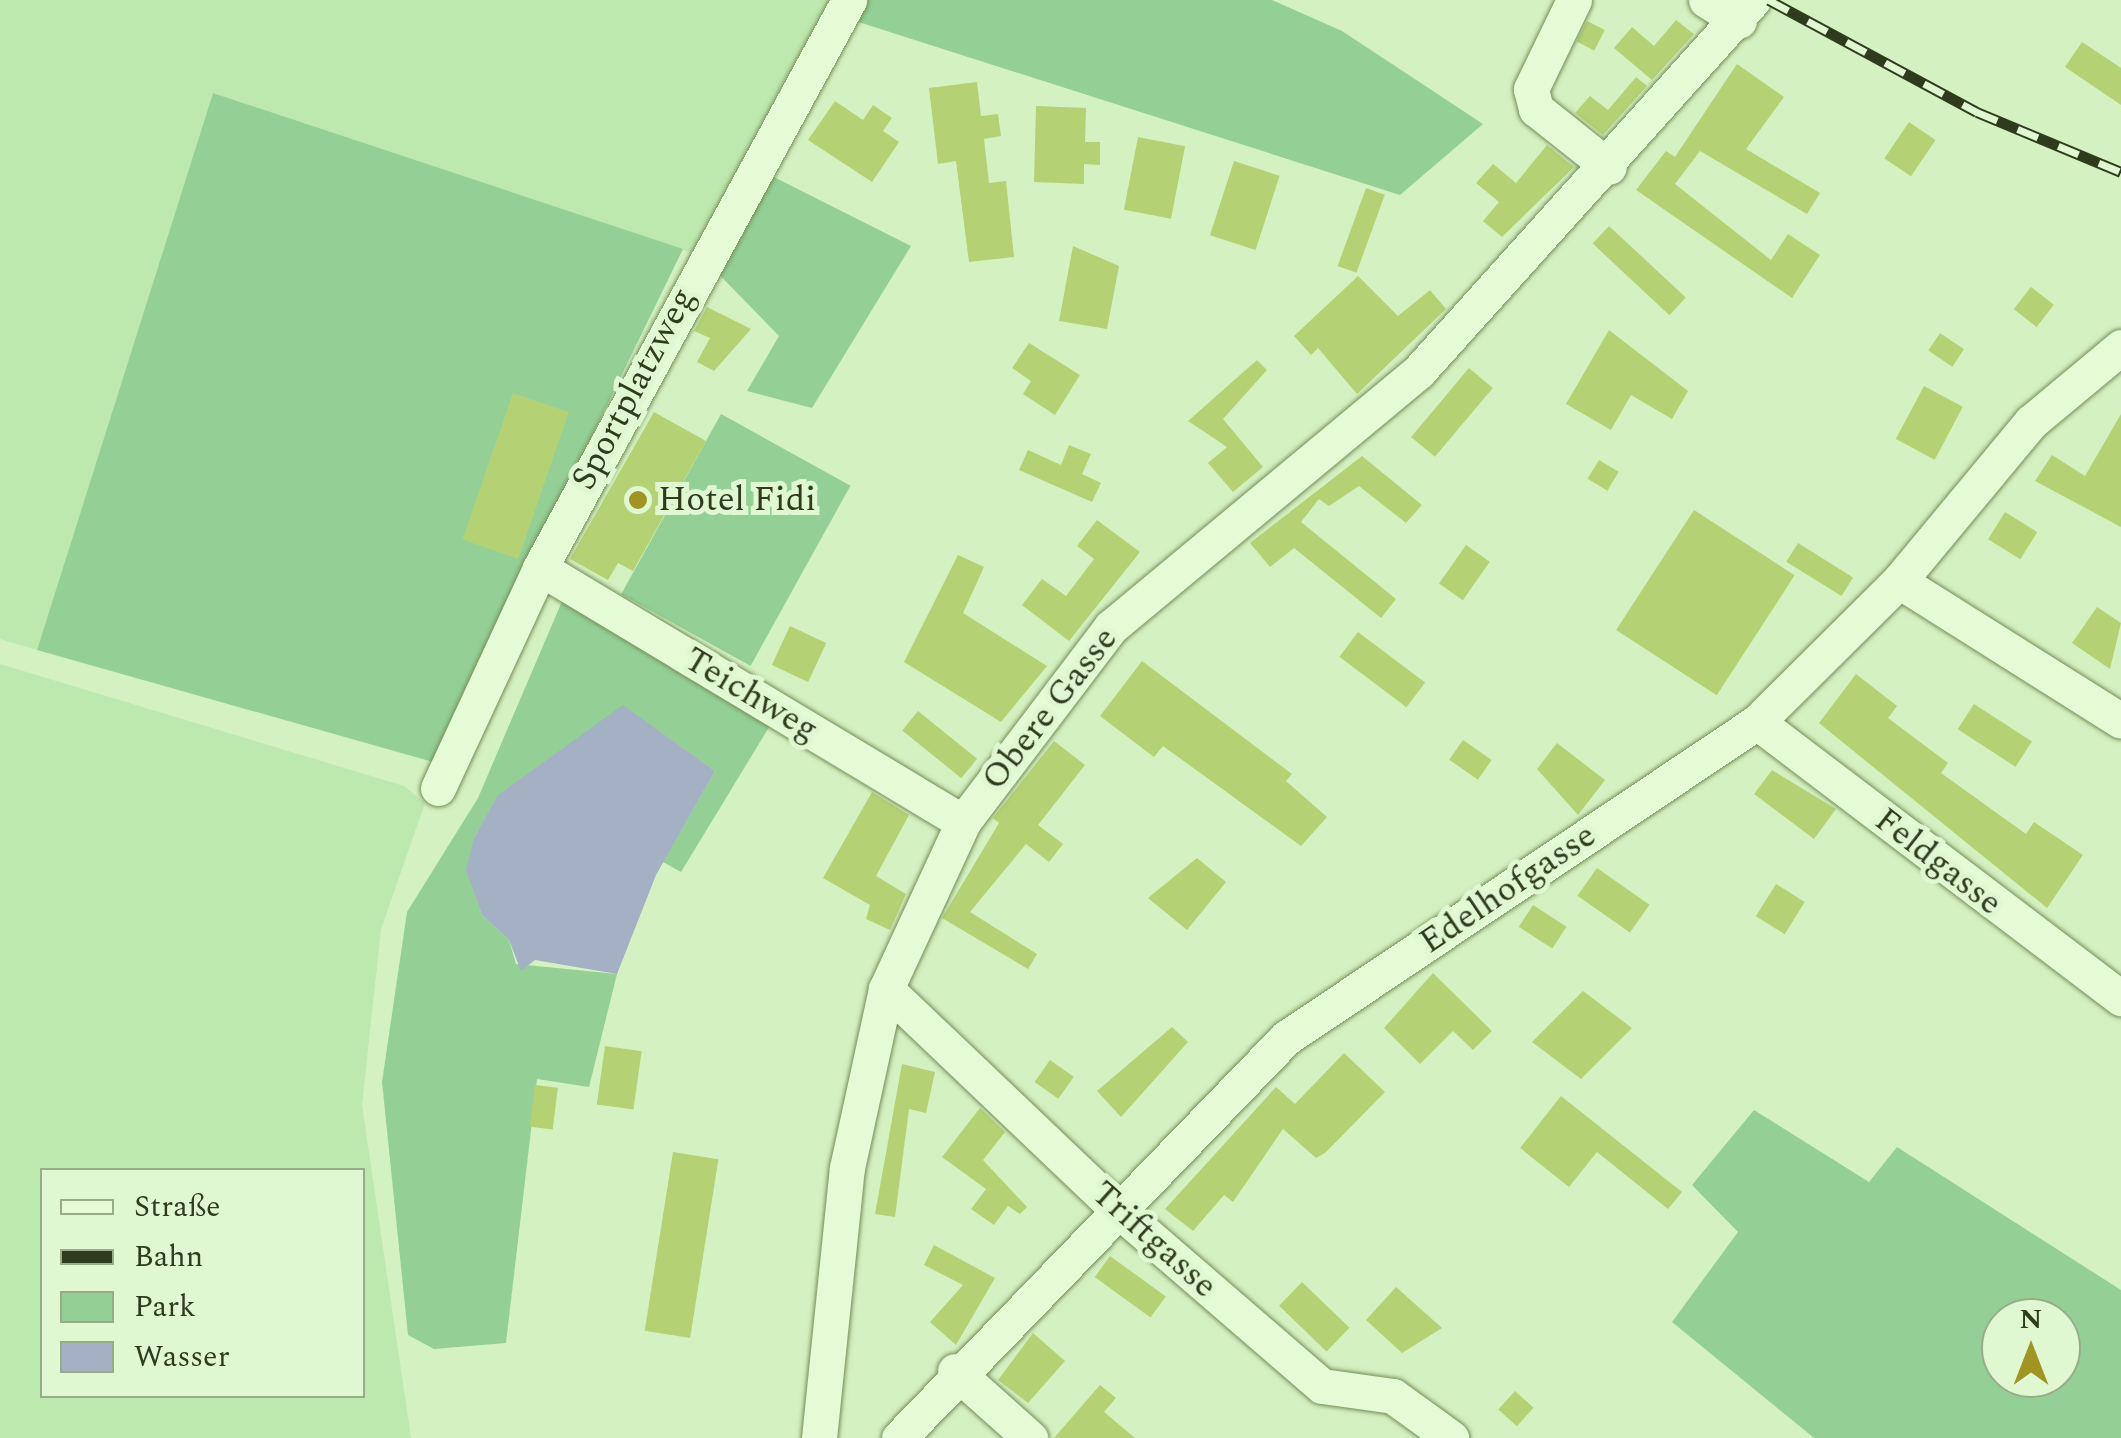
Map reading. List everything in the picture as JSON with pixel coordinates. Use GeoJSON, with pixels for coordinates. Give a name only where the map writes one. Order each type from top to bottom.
{"type":"FeatureCollection","features":[{"type":"Feature","properties":{"kind":"street","name":"Sportplatzweg"},"geometry":{"type":"LineString","coordinates":[[438,788],[540,568],[849,0]]}},
{"type":"Feature","properties":{"kind":"street"},"geometry":{"type":"LineString","coordinates":[[1574,0],[1531,89],[1536,108],[1609,166]]}},
{"type":"Feature","properties":{"kind":"street","name":"Obere Gasse"},"geometry":{"type":"LineString","coordinates":[[820,1438],[847,1168],[886,989],[962,822],[1111,627],[1419,372],[1746,11],[1706,0]]}},
{"type":"Feature","properties":{"kind":"street","name":"Edelhofgasse"},"geometry":{"type":"LineString","coordinates":[[899,1438],[955,1371],[1286,1038],[1757,722],[1898,580],[2032,422],[2121,347]]}},
{"type":"Feature","properties":{"kind":"street","name":"Teichweg"},"geometry":{"type":"LineString","coordinates":[[540,568],[962,822]]}},
{"type":"Feature","properties":{"kind":"street"},"geometry":{"type":"LineString","coordinates":[[1898,580],[2121,721]]}},
{"type":"Feature","properties":{"kind":"street","name":"Feldgasse"},"geometry":{"type":"LineString","coordinates":[[1757,722],[2121,998]]}},
{"type":"Feature","properties":{"kind":"street","name":"Triftgasse"},"geometry":{"type":"LineString","coordinates":[[886,989],[1118,1210],[1322,1386],[1393,1396],[1451,1438]]}},
{"type":"Feature","properties":{"kind":"street"},"geometry":{"type":"LineString","coordinates":[[955,1371],[1030,1438]]}},
{"type":"Feature","properties":{"kind":"green space"},"geometry":{"type":"Polygon","coordinates":[[[0,0],[832,0],[701,256],[213,93],[37,650],[0,639],[0,0]]]}},
{"type":"Feature","properties":{"kind":"green space"},"geometry":{"type":"Polygon","coordinates":[[[832,0],[1272,0],[1342,31],[1483,124],[1400,195],[849,19],[832,0]]]}},
{"type":"Feature","properties":{"kind":"green space"},"geometry":{"type":"Polygon","coordinates":[[[213,93],[683,249],[433,762],[37,650],[213,93]]]}},
{"type":"Feature","properties":{"kind":"green space"},"geometry":{"type":"Polygon","coordinates":[[[748,164],[911,246],[812,408],[747,391],[779,336],[701,256],[748,164]]]}},
{"type":"Feature","properties":{"kind":"green space"},"geometry":{"type":"Polygon","coordinates":[[[721,414],[850,486],[751,666],[621,594],[721,414]]]}},
{"type":"Feature","properties":{"kind":"green space"},"geometry":{"type":"Polygon","coordinates":[[[563,599],[771,724],[681,872],[663,862],[715,771],[623,706],[489,812],[474,838],[471,882],[482,915],[509,940],[516,964],[617,974],[589,1087],[537,1079],[506,1343],[434,1349],[408,1335],[382,1082],[407,912],[478,798],[563,599]]]}},
{"type":"Feature","properties":{"kind":"green space"},"geometry":{"type":"Polygon","coordinates":[[[0,664],[404,786],[425,803],[381,929],[362,1105],[411,1438],[0,1438],[0,664]]]}},
{"type":"Feature","properties":{"kind":"green space"},"geometry":{"type":"Polygon","coordinates":[[[1754,1110],[1869,1182],[1897,1147],[2121,1290],[2121,1438],[1814,1438],[1672,1322],[1738,1232],[1692,1185],[1754,1110]]]}},
{"type":"Feature","properties":{"kind":"water"},"geometry":{"type":"Polygon","coordinates":[[[623,705],[715,771],[656,875],[617,974],[535,960],[521,971],[509,940],[482,915],[466,870],[474,838],[498,795],[623,705]]]}},
{"type":"Feature","properties":{"kind":"building"},"geometry":{"type":"Polygon","coordinates":[[[1676,20],[1694,34],[1652,80],[1614,48],[1632,27],[1654,46],[1676,20]]]}},
{"type":"Feature","properties":{"kind":"building"},"geometry":{"type":"Polygon","coordinates":[[[1587,21],[1605,30],[1594,51],[1577,41],[1587,21]]]}},
{"type":"Feature","properties":{"kind":"building"},"geometry":{"type":"Polygon","coordinates":[[[2082,42],[2121,68],[2121,105],[2065,67],[2082,42]]]}},
{"type":"Feature","properties":{"kind":"building"},"geometry":{"type":"Polygon","coordinates":[[[1737,64],[1784,97],[1746,149],[1820,193],[1807,214],[1700,151],[1675,184],[1771,260],[1788,234],[1820,255],[1792,298],[1636,190],[1666,151],[1675,157],[1737,64]]]}},
{"type":"Feature","properties":{"kind":"building"},"geometry":{"type":"Polygon","coordinates":[[[1636,77],[1647,86],[1603,135],[1575,113],[1590,96],[1608,110],[1636,77]]]}},
{"type":"Feature","properties":{"kind":"building"},"geometry":{"type":"Polygon","coordinates":[[[977,82],[981,116],[998,114],[1001,136],[984,139],[989,183],[1006,181],[1014,257],[969,262],[956,161],[938,164],[929,88],[977,82]]]}},
{"type":"Feature","properties":{"kind":"building"},"geometry":{"type":"Polygon","coordinates":[[[835,101],[863,120],[873,105],[892,118],[883,131],[899,142],[872,182],[808,140],[835,101]]]}},
{"type":"Feature","properties":{"kind":"building"},"geometry":{"type":"Polygon","coordinates":[[[1036,106],[1086,108],[1085,142],[1100,142],[1100,165],[1084,164],[1084,184],[1034,182],[1036,106]]]}},
{"type":"Feature","properties":{"kind":"building"},"geometry":{"type":"Polygon","coordinates":[[[1909,122],[1936,140],[1911,176],[1884,158],[1909,122]]]}},
{"type":"Feature","properties":{"kind":"building"},"geometry":{"type":"Polygon","coordinates":[[[1138,137],[1185,146],[1171,219],[1124,210],[1138,137]]]}},
{"type":"Feature","properties":{"kind":"building"},"geometry":{"type":"Polygon","coordinates":[[[1547,145],[1574,167],[1502,237],[1483,221],[1499,202],[1476,183],[1493,164],[1516,183],[1547,145]]]}},
{"type":"Feature","properties":{"kind":"building"},"geometry":{"type":"Polygon","coordinates":[[[1234,161],[1280,176],[1256,250],[1210,235],[1234,161]]]}},
{"type":"Feature","properties":{"kind":"building"},"geometry":{"type":"Polygon","coordinates":[[[1366,188],[1385,195],[1356,273],[1338,266],[1366,188]]]}},
{"type":"Feature","properties":{"kind":"building"},"geometry":{"type":"Polygon","coordinates":[[[1609,226],[1686,298],[1669,315],[1593,244],[1609,226]]]}},
{"type":"Feature","properties":{"kind":"building"},"geometry":{"type":"Polygon","coordinates":[[[1073,246],[1119,266],[1107,329],[1059,321],[1073,246]]]}},
{"type":"Feature","properties":{"kind":"building"},"geometry":{"type":"Polygon","coordinates":[[[1358,276],[1398,316],[1430,290],[1446,309],[1357,394],[1318,348],[1311,355],[1294,336],[1358,276]]]}},
{"type":"Feature","properties":{"kind":"building"},"geometry":{"type":"Polygon","coordinates":[[[2031,287],[2054,305],[2037,327],[2014,309],[2031,287]]]}},
{"type":"Feature","properties":{"kind":"building"},"geometry":{"type":"Polygon","coordinates":[[[707,307],[751,329],[714,371],[697,362],[710,338],[694,331],[707,307]]]}},
{"type":"Feature","properties":{"kind":"building"},"geometry":{"type":"Polygon","coordinates":[[[1609,330],[1688,391],[1672,419],[1631,395],[1611,430],[1566,404],[1609,330]]]}},
{"type":"Feature","properties":{"kind":"building"},"geometry":{"type":"Polygon","coordinates":[[[1940,333],[1964,349],[1952,367],[1928,350],[1940,333]]]}},
{"type":"Feature","properties":{"kind":"building"},"geometry":{"type":"Polygon","coordinates":[[[1029,343],[1080,375],[1055,415],[1023,394],[1031,381],[1012,368],[1029,343]]]}},
{"type":"Feature","properties":{"kind":"building"},"geometry":{"type":"Polygon","coordinates":[[[1257,360],[1267,370],[1223,419],[1263,467],[1233,492],[1208,463],[1227,447],[1188,421],[1257,360]]]}},
{"type":"Feature","properties":{"kind":"building"},"geometry":{"type":"Polygon","coordinates":[[[1469,368],[1493,388],[1435,457],[1411,437],[1469,368]]]}},
{"type":"Feature","properties":{"kind":"building"},"geometry":{"type":"Polygon","coordinates":[[[1924,386],[1963,407],[1935,460],[1896,439],[1924,386]]]}},
{"type":"Feature","properties":{"kind":"building"},"geometry":{"type":"Polygon","coordinates":[[[513,393],[569,412],[518,559],[463,540],[513,393]]]}},
{"type":"Feature","properties":{"kind":"building","name":"Hotel Fidi"},"geometry":{"type":"Polygon","coordinates":[[[654,412],[706,441],[633,571],[618,563],[608,580],[570,559],[654,412]]]}},
{"type":"Feature","properties":{"kind":"building"},"geometry":{"type":"Polygon","coordinates":[[[2121,414],[2121,527],[2035,481],[2052,455],[2085,476],[2121,414]]]}},
{"type":"Feature","properties":{"kind":"building"},"geometry":{"type":"Polygon","coordinates":[[[1069,445],[1091,454],[1082,474],[1101,483],[1092,502],[1019,470],[1028,450],[1061,465],[1069,445]]]}},
{"type":"Feature","properties":{"kind":"building"},"geometry":{"type":"Polygon","coordinates":[[[1362,456],[1422,505],[1406,523],[1359,486],[1329,506],[1319,499],[1301,522],[1396,599],[1381,618],[1294,548],[1270,567],[1250,543],[1362,456]]]}},
{"type":"Feature","properties":{"kind":"building"},"geometry":{"type":"Polygon","coordinates":[[[1599,460],[1619,472],[1607,491],[1588,479],[1599,460]]]}},
{"type":"Feature","properties":{"kind":"building"},"geometry":{"type":"Polygon","coordinates":[[[1694,510],[1795,575],[1717,695],[1616,630],[1694,510]]]}},
{"type":"Feature","properties":{"kind":"building"},"geometry":{"type":"Polygon","coordinates":[[[2005,512],[2037,532],[2020,559],[1988,539],[2005,512]]]}},
{"type":"Feature","properties":{"kind":"building"},"geometry":{"type":"Polygon","coordinates":[[[1097,520],[1140,552],[1069,641],[1022,605],[1042,579],[1066,596],[1094,559],[1077,546],[1097,520]]]}},
{"type":"Feature","properties":{"kind":"building"},"geometry":{"type":"Polygon","coordinates":[[[1798,543],[1853,577],[1841,596],[1786,562],[1798,543]]]}},
{"type":"Feature","properties":{"kind":"building"},"geometry":{"type":"Polygon","coordinates":[[[1466,545],[1490,562],[1463,600],[1439,584],[1466,545]]]}},
{"type":"Feature","properties":{"kind":"building"},"geometry":{"type":"Polygon","coordinates":[[[958,555],[984,567],[963,613],[1047,666],[1001,722],[904,662],[958,555]]]}},
{"type":"Feature","properties":{"kind":"building"},"geometry":{"type":"Polygon","coordinates":[[[2097,607],[2121,623],[2110,669],[2072,643],[2097,607]]]}},
{"type":"Feature","properties":{"kind":"building"},"geometry":{"type":"Polygon","coordinates":[[[790,626],[826,643],[808,682],[772,665],[790,626]]]}},
{"type":"Feature","properties":{"kind":"building"},"geometry":{"type":"Polygon","coordinates":[[[1358,632],[1425,683],[1406,707],[1339,657],[1358,632]]]}},
{"type":"Feature","properties":{"kind":"building"},"geometry":{"type":"Polygon","coordinates":[[[1142,661],[1292,774],[1286,781],[1327,817],[1301,846],[1163,746],[1154,757],[1100,716],[1142,661]]]}},
{"type":"Feature","properties":{"kind":"building"},"geometry":{"type":"Polygon","coordinates":[[[1856,674],[1897,706],[1888,718],[1948,763],[1941,773],[2026,834],[2034,822],[2083,855],[2047,908],[1819,723],[1856,674]]]}},
{"type":"Feature","properties":{"kind":"building"},"geometry":{"type":"Polygon","coordinates":[[[1974,704],[2032,742],[2016,767],[1958,729],[1974,704]]]}},
{"type":"Feature","properties":{"kind":"building"},"geometry":{"type":"Polygon","coordinates":[[[918,711],[977,759],[961,778],[902,730],[918,711]]]}},
{"type":"Feature","properties":{"kind":"building"},"geometry":{"type":"Polygon","coordinates":[[[1463,740],[1492,760],[1478,780],[1449,760],[1463,740]]]}},
{"type":"Feature","properties":{"kind":"building"},"geometry":{"type":"Polygon","coordinates":[[[1054,741],[1085,765],[1038,825],[1063,844],[1049,862],[1026,844],[970,912],[1037,954],[1028,969],[942,918],[999,823],[993,818],[1054,741]]]}},
{"type":"Feature","properties":{"kind":"building"},"geometry":{"type":"Polygon","coordinates":[[[1557,743],[1605,780],[1578,815],[1537,769],[1557,743]]]}},
{"type":"Feature","properties":{"kind":"building"},"geometry":{"type":"Polygon","coordinates":[[[1772,770],[1836,809],[1814,839],[1754,794],[1772,770]]]}},
{"type":"Feature","properties":{"kind":"building"},"geometry":{"type":"Polygon","coordinates":[[[872,792],[909,815],[876,876],[906,894],[890,930],[866,919],[870,905],[823,878],[872,792]]]}},
{"type":"Feature","properties":{"kind":"building"},"geometry":{"type":"Polygon","coordinates":[[[1197,858],[1226,882],[1187,930],[1148,898],[1197,858]]]}},
{"type":"Feature","properties":{"kind":"building"},"geometry":{"type":"Polygon","coordinates":[[[1597,868],[1649,905],[1630,933],[1577,896],[1597,868]]]}},
{"type":"Feature","properties":{"kind":"building"},"geometry":{"type":"Polygon","coordinates":[[[1776,884],[1805,902],[1785,934],[1756,916],[1776,884]]]}},
{"type":"Feature","properties":{"kind":"building"},"geometry":{"type":"Polygon","coordinates":[[[1533,905],[1567,927],[1552,949],[1519,927],[1533,905]]]}},
{"type":"Feature","properties":{"kind":"building"},"geometry":{"type":"Polygon","coordinates":[[[1433,973],[1492,1031],[1473,1050],[1453,1031],[1420,1064],[1384,1028],[1433,973]]]}},
{"type":"Feature","properties":{"kind":"building"},"geometry":{"type":"Polygon","coordinates":[[[1583,991],[1632,1028],[1581,1079],[1532,1042],[1583,991]]]}},
{"type":"Feature","properties":{"kind":"building"},"geometry":{"type":"Polygon","coordinates":[[[1172,1027],[1188,1042],[1121,1117],[1097,1091],[1172,1027]]]}},
{"type":"Feature","properties":{"kind":"building"},"geometry":{"type":"Polygon","coordinates":[[[605,1046],[642,1051],[633,1110],[597,1104],[605,1046]]]}},
{"type":"Feature","properties":{"kind":"building"},"geometry":{"type":"Polygon","coordinates":[[[1344,1053],[1385,1092],[1325,1153],[1316,1158],[1283,1129],[1233,1202],[1224,1195],[1193,1231],[1165,1209],[1276,1087],[1295,1104],[1344,1053]]]}},
{"type":"Feature","properties":{"kind":"building"},"geometry":{"type":"Polygon","coordinates":[[[1050,1060],[1074,1077],[1058,1099],[1035,1082],[1050,1060]]]}},
{"type":"Feature","properties":{"kind":"building"},"geometry":{"type":"Polygon","coordinates":[[[902,1064],[935,1072],[926,1113],[909,1109],[895,1217],[875,1214],[902,1064]]]}},
{"type":"Feature","properties":{"kind":"building"},"geometry":{"type":"Polygon","coordinates":[[[535,1085],[558,1088],[553,1129],[530,1127],[535,1085]]]}},
{"type":"Feature","properties":{"kind":"building"},"geometry":{"type":"Polygon","coordinates":[[[1561,1096],[1682,1192],[1668,1209],[1597,1152],[1569,1187],[1520,1148],[1561,1096]]]}},
{"type":"Feature","properties":{"kind":"building"},"geometry":{"type":"Polygon","coordinates":[[[980,1108],[1005,1132],[983,1160],[1027,1207],[1020,1214],[1008,1206],[994,1225],[971,1209],[986,1189],[942,1157],[980,1108]]]}},
{"type":"Feature","properties":{"kind":"building"},"geometry":{"type":"Polygon","coordinates":[[[673,1152],[718,1159],[690,1338],[645,1331],[673,1152]]]}},
{"type":"Feature","properties":{"kind":"building"},"geometry":{"type":"Polygon","coordinates":[[[934,1245],[995,1278],[956,1345],[930,1322],[963,1285],[924,1265],[934,1245]]]}},
{"type":"Feature","properties":{"kind":"building"},"geometry":{"type":"Polygon","coordinates":[[[1110,1256],[1166,1297],[1151,1318],[1095,1277],[1110,1256]]]}},
{"type":"Feature","properties":{"kind":"building"},"geometry":{"type":"Polygon","coordinates":[[[1302,1282],[1349,1328],[1327,1352],[1279,1306],[1302,1282]]]}},
{"type":"Feature","properties":{"kind":"building"},"geometry":{"type":"Polygon","coordinates":[[[1396,1287],[1442,1328],[1402,1353],[1366,1320],[1396,1287]]]}},
{"type":"Feature","properties":{"kind":"building"},"geometry":{"type":"Polygon","coordinates":[[[1033,1333],[1065,1361],[1028,1403],[998,1380],[1033,1333]]]}},
{"type":"Feature","properties":{"kind":"building"},"geometry":{"type":"Polygon","coordinates":[[[1100,1385],[1116,1398],[1104,1412],[1135,1438],[1054,1438],[1100,1385]]]}},
{"type":"Feature","properties":{"kind":"building"},"geometry":{"type":"Polygon","coordinates":[[[1515,1391],[1534,1408],[1517,1426],[1498,1410],[1515,1391]]]}},
{"type":"Feature","properties":{"kind":"railway"},"geometry":{"type":"LineString","coordinates":[[1769,0],[1977,112],[2121,172]]}},
{"type":"Feature","properties":{"kind":"place","name":"Hotel Fidi"},"geometry":{"type":"Point","coordinates":[638,500]}}]}
